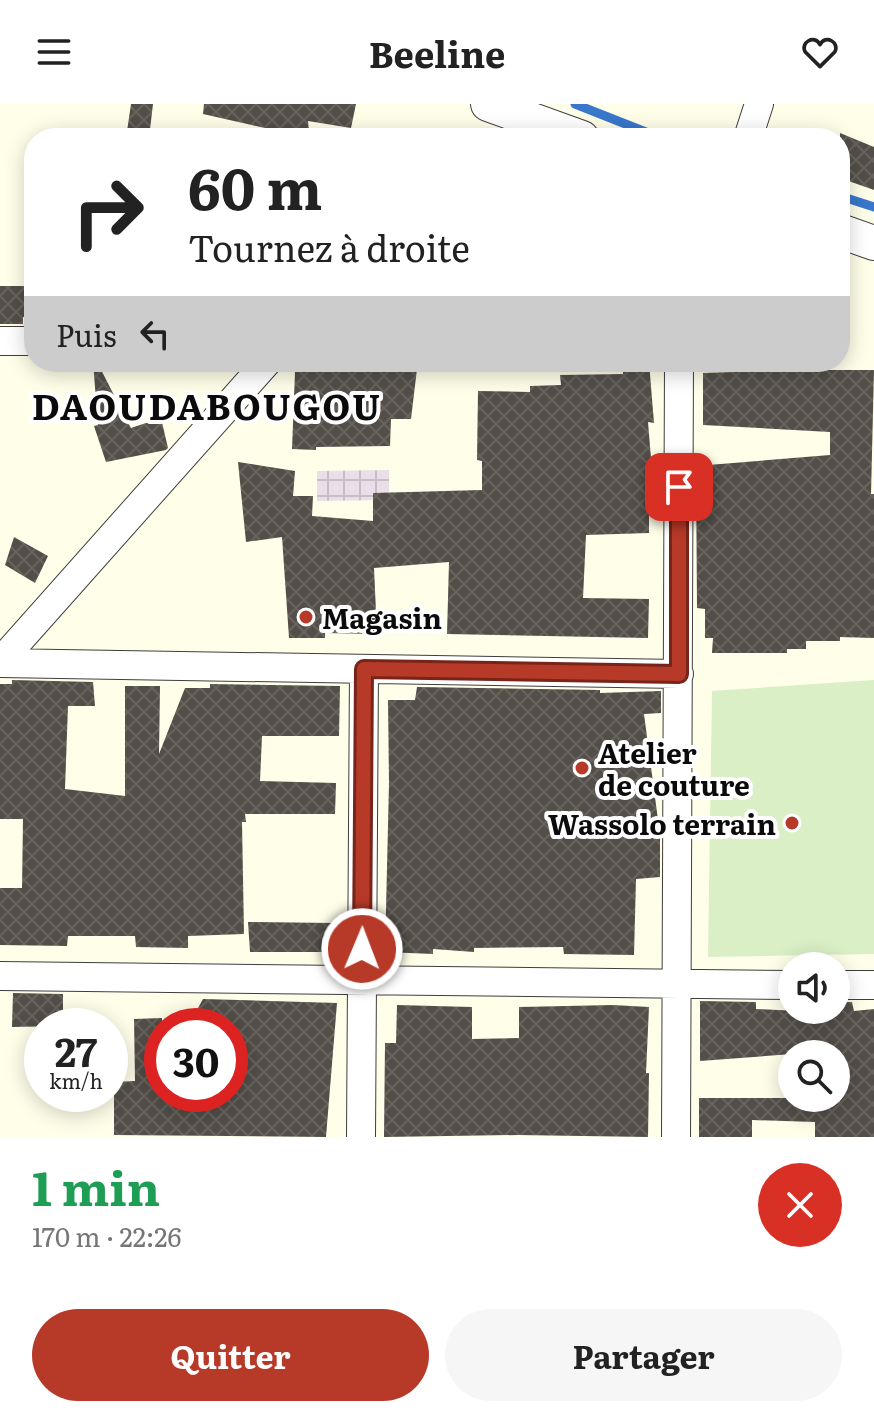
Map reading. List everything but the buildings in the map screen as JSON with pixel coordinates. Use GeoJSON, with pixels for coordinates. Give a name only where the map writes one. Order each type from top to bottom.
{"type":"FeatureCollection","features":[{"type":"Feature","properties":{"kind":"street"},"geometry":{"type":"LineString","coordinates":[[488,104],[554,128]]}},
{"type":"Feature","properties":{"kind":"street"},"geometry":{"type":"LineString","coordinates":[[751,128],[759,104]]}},
{"type":"Feature","properties":{"kind":"street"},"geometry":{"type":"LineString","coordinates":[[850,235],[874,243]]}},
{"type":"Feature","properties":{"kind":"street"},"geometry":{"type":"LineString","coordinates":[[0,341],[24,341]]}},
{"type":"Feature","properties":{"kind":"street"},"geometry":{"type":"LineString","coordinates":[[0,662],[258,372]]}},
{"type":"Feature","properties":{"kind":"street"},"geometry":{"type":"LineString","coordinates":[[676,1137],[679,372]]}},
{"type":"Feature","properties":{"kind":"street"},"geometry":{"type":"LineString","coordinates":[[0,662],[679,674]]}},
{"type":"Feature","properties":{"kind":"street"},"geometry":{"type":"LineString","coordinates":[[361,1137],[364,669]]}},
{"type":"Feature","properties":{"kind":"street"},"geometry":{"type":"LineString","coordinates":[[0,976],[778,985]]}},
{"type":"Feature","properties":{"kind":"street"},"geometry":{"type":"LineString","coordinates":[[850,985],[874,985]]}},
{"type":"Feature","properties":{"kind":"shaded area"},"geometry":{"type":"Polygon","coordinates":[[[389,470],[389,500],[317,501],[317,471],[389,470]]]}},
{"type":"Feature","properties":{"kind":"green space","name":"Wassolo terrain"},"geometry":{"type":"Polygon","coordinates":[[[874,680],[874,954],[778,952],[778,956],[708,957],[712,691],[874,680]]]}},
{"type":"Feature","properties":{"kind":"waterway"},"geometry":{"type":"LineString","coordinates":[[575,104],[636,128]]}},
{"type":"Feature","properties":{"kind":"waterway"},"geometry":{"type":"LineString","coordinates":[[850,199],[874,207]]}},
{"type":"Feature","properties":{"kind":"place","name":"Magasin"},"geometry":{"type":"Point","coordinates":[306,617]}},
{"type":"Feature","properties":{"kind":"place","name":"Atelier de couture"},"geometry":{"type":"Point","coordinates":[582,768]}},
{"type":"Feature","properties":{"kind":"place","name":"Wassolo terrain"},"geometry":{"type":"Point","coordinates":[792,823]}},
{"type":"Feature","properties":{"kind":"district","name":"DAOUDABOUGOU"},"geometry":{"type":"Point","coordinates":[207,404]}},
{"type":"Feature","properties":{"kind":"route"},"geometry":{"type":"LineString","coordinates":[[362,949],[364,669],[679,674],[679,487]]}}]}
